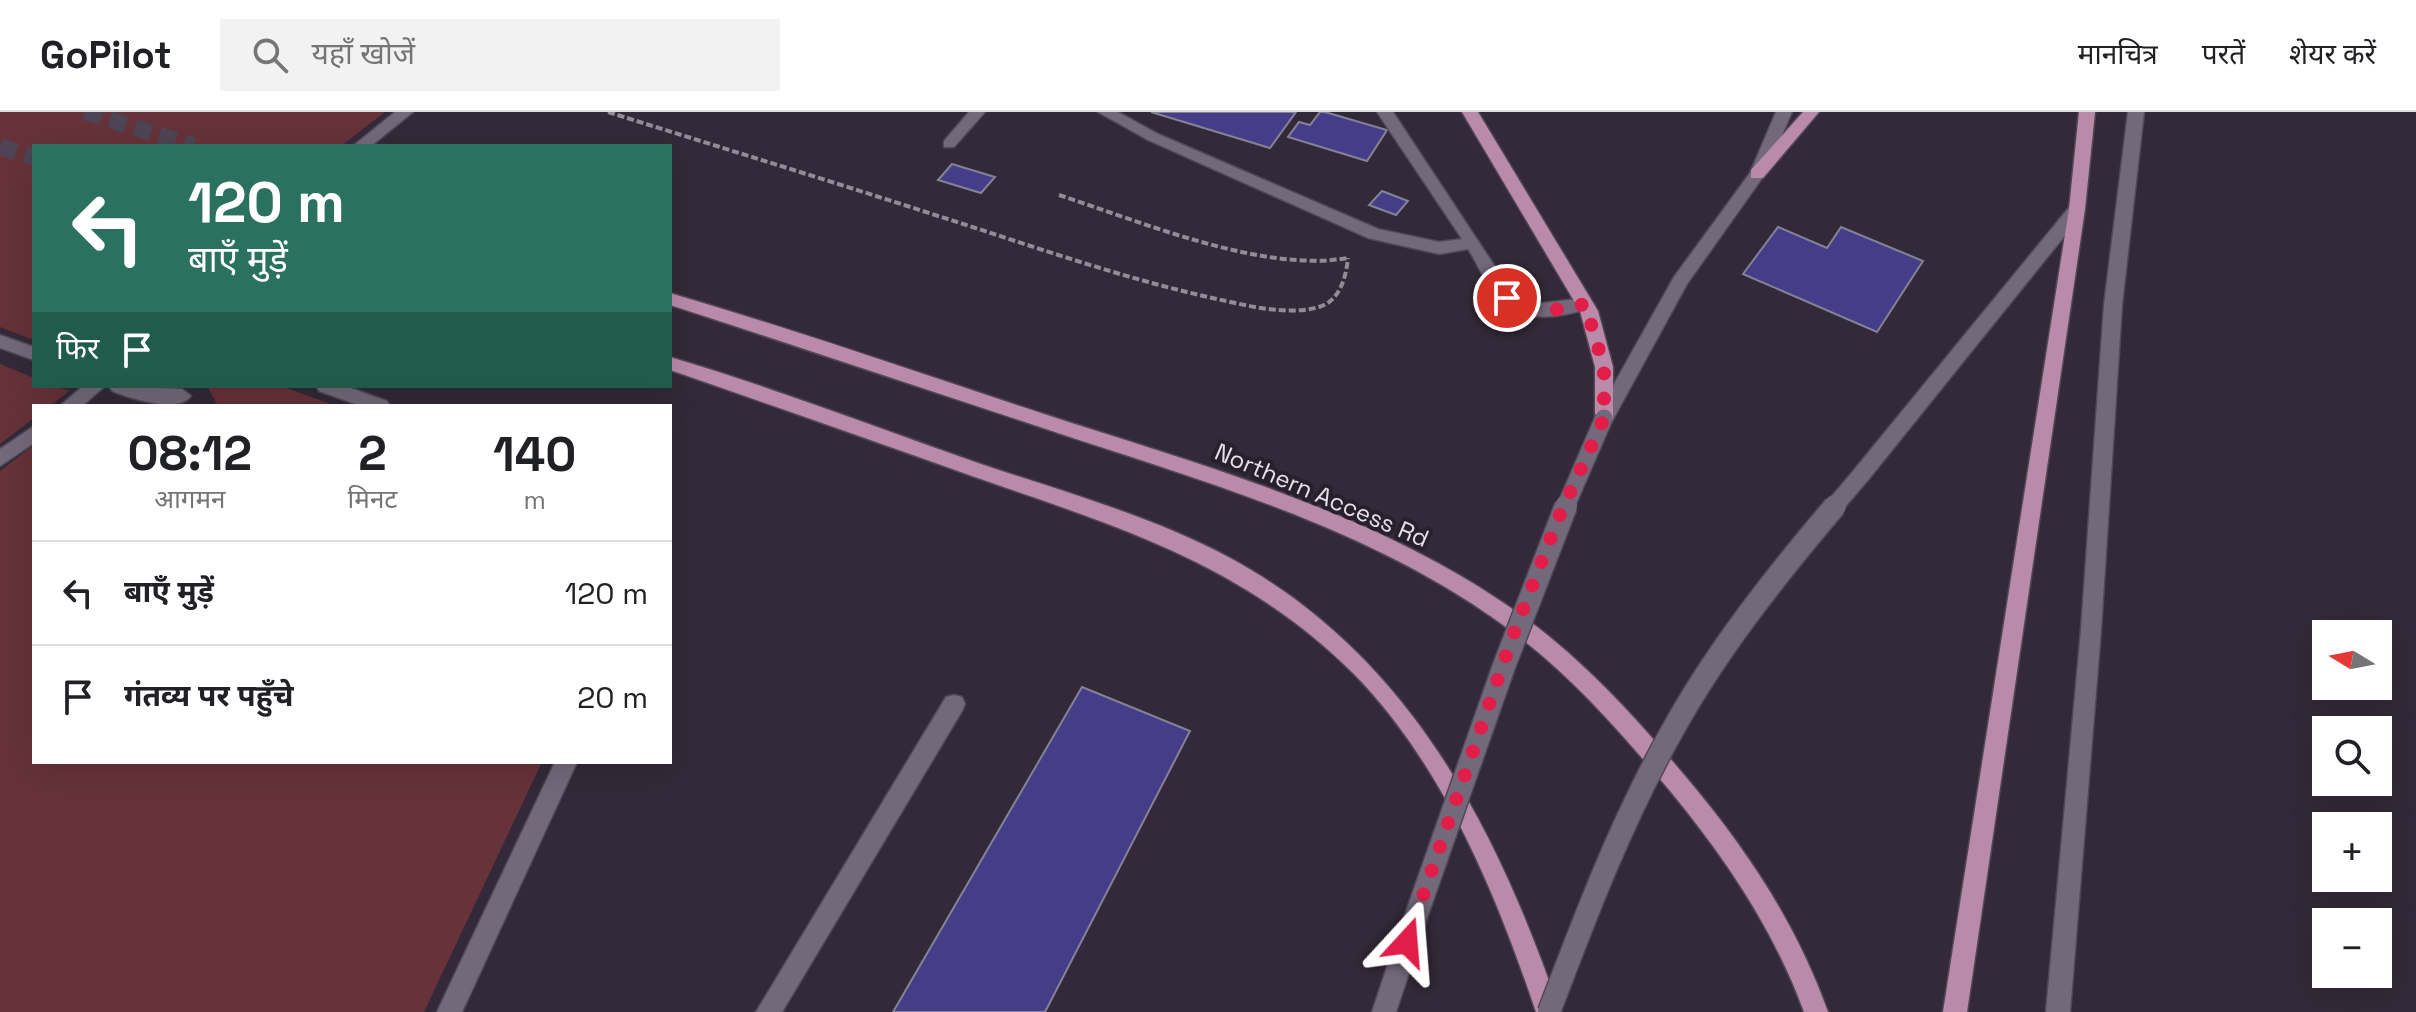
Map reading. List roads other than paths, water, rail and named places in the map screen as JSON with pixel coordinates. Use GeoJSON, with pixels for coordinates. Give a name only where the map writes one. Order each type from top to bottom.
{"type":"FeatureCollection","features":[{"type":"Feature","properties":{"kind":"main road"},"geometry":{"type":"LineString","coordinates":[[1470,112],[1585,304],[1604,367],[1604,418]]}},
{"type":"Feature","properties":{"kind":"main road"},"geometry":{"type":"LineString","coordinates":[[1757,174],[1811,112]]}},
{"type":"Feature","properties":{"kind":"main road"},"geometry":{"type":"LineString","coordinates":[[1955,1012],[2077,209],[2087,112]]}},
{"type":"Feature","properties":{"kind":"main road","name":"Northern Access Rd"},"geometry":{"type":"LineString","coordinates":[[672,300],[1185,467],[1296,507],[1425,566],[1497,609],[1573,670],[1632,728],[1701,812],[1760,892],[1810,993],[1816,1012]]}},
{"type":"Feature","properties":{"kind":"main road"},"geometry":{"type":"LineString","coordinates":[[672,364],[1136,525],[1211,558],[1327,636],[1378,688],[1429,756],[1487,859],[1529,951],[1548,1012]]}},
{"type":"Feature","properties":{"kind":"street"},"geometry":{"type":"LineString","coordinates":[[364,144],[405,112]]}},
{"type":"Feature","properties":{"kind":"street"},"geometry":{"type":"LineString","coordinates":[[949,144],[977,112]]}},
{"type":"Feature","properties":{"kind":"street"},"geometry":{"type":"LineString","coordinates":[[1106,112],[1153,137],[1381,236],[1439,248],[1473,243]]}},
{"type":"Feature","properties":{"kind":"street"},"geometry":{"type":"LineString","coordinates":[[1385,112],[1507,298],[1516,306],[1544,311],[1585,304]]}},
{"type":"Feature","properties":{"kind":"street"},"geometry":{"type":"LineString","coordinates":[[1384,1012],[1512,638],[1558,519],[1604,418],[1680,281],[1757,174],[1784,112]]}},
{"type":"Feature","properties":{"kind":"street"},"geometry":{"type":"LineString","coordinates":[[2058,1012],[2091,630],[2113,305],[2136,112]]}},
{"type":"Feature","properties":{"kind":"street"},"geometry":{"type":"LineString","coordinates":[[1548,1012],[1587,913],[1646,779],[1693,693],[1746,614],[1792,554],[1861,475],[2077,209]]}},
{"type":"Feature","properties":{"kind":"street"},"geometry":{"type":"LineString","coordinates":[[0,341],[32,353]]}},
{"type":"Feature","properties":{"kind":"street"},"geometry":{"type":"LineString","coordinates":[[72,404],[93,388]]}},
{"type":"Feature","properties":{"kind":"street"},"geometry":{"type":"LineString","coordinates":[[123,388],[144,396],[183,396]]}},
{"type":"Feature","properties":{"kind":"street"},"geometry":{"type":"LineString","coordinates":[[331,388],[375,404]]}},
{"type":"Feature","properties":{"kind":"street"},"geometry":{"type":"LineString","coordinates":[[0,459],[32,435]]}},
{"type":"Feature","properties":{"kind":"street"},"geometry":{"type":"LineString","coordinates":[[768,1012],[954,704]]}},
{"type":"Feature","properties":{"kind":"street"},"geometry":{"type":"LineString","coordinates":[[449,1012],[565,764]]}},
{"type":"Feature","properties":{"kind":"tunnel"},"geometry":{"type":"LineString","coordinates":[[85,112],[188,144]]}},
{"type":"Feature","properties":{"kind":"tunnel"},"geometry":{"type":"LineString","coordinates":[[0,147],[32,156]]}}]}
